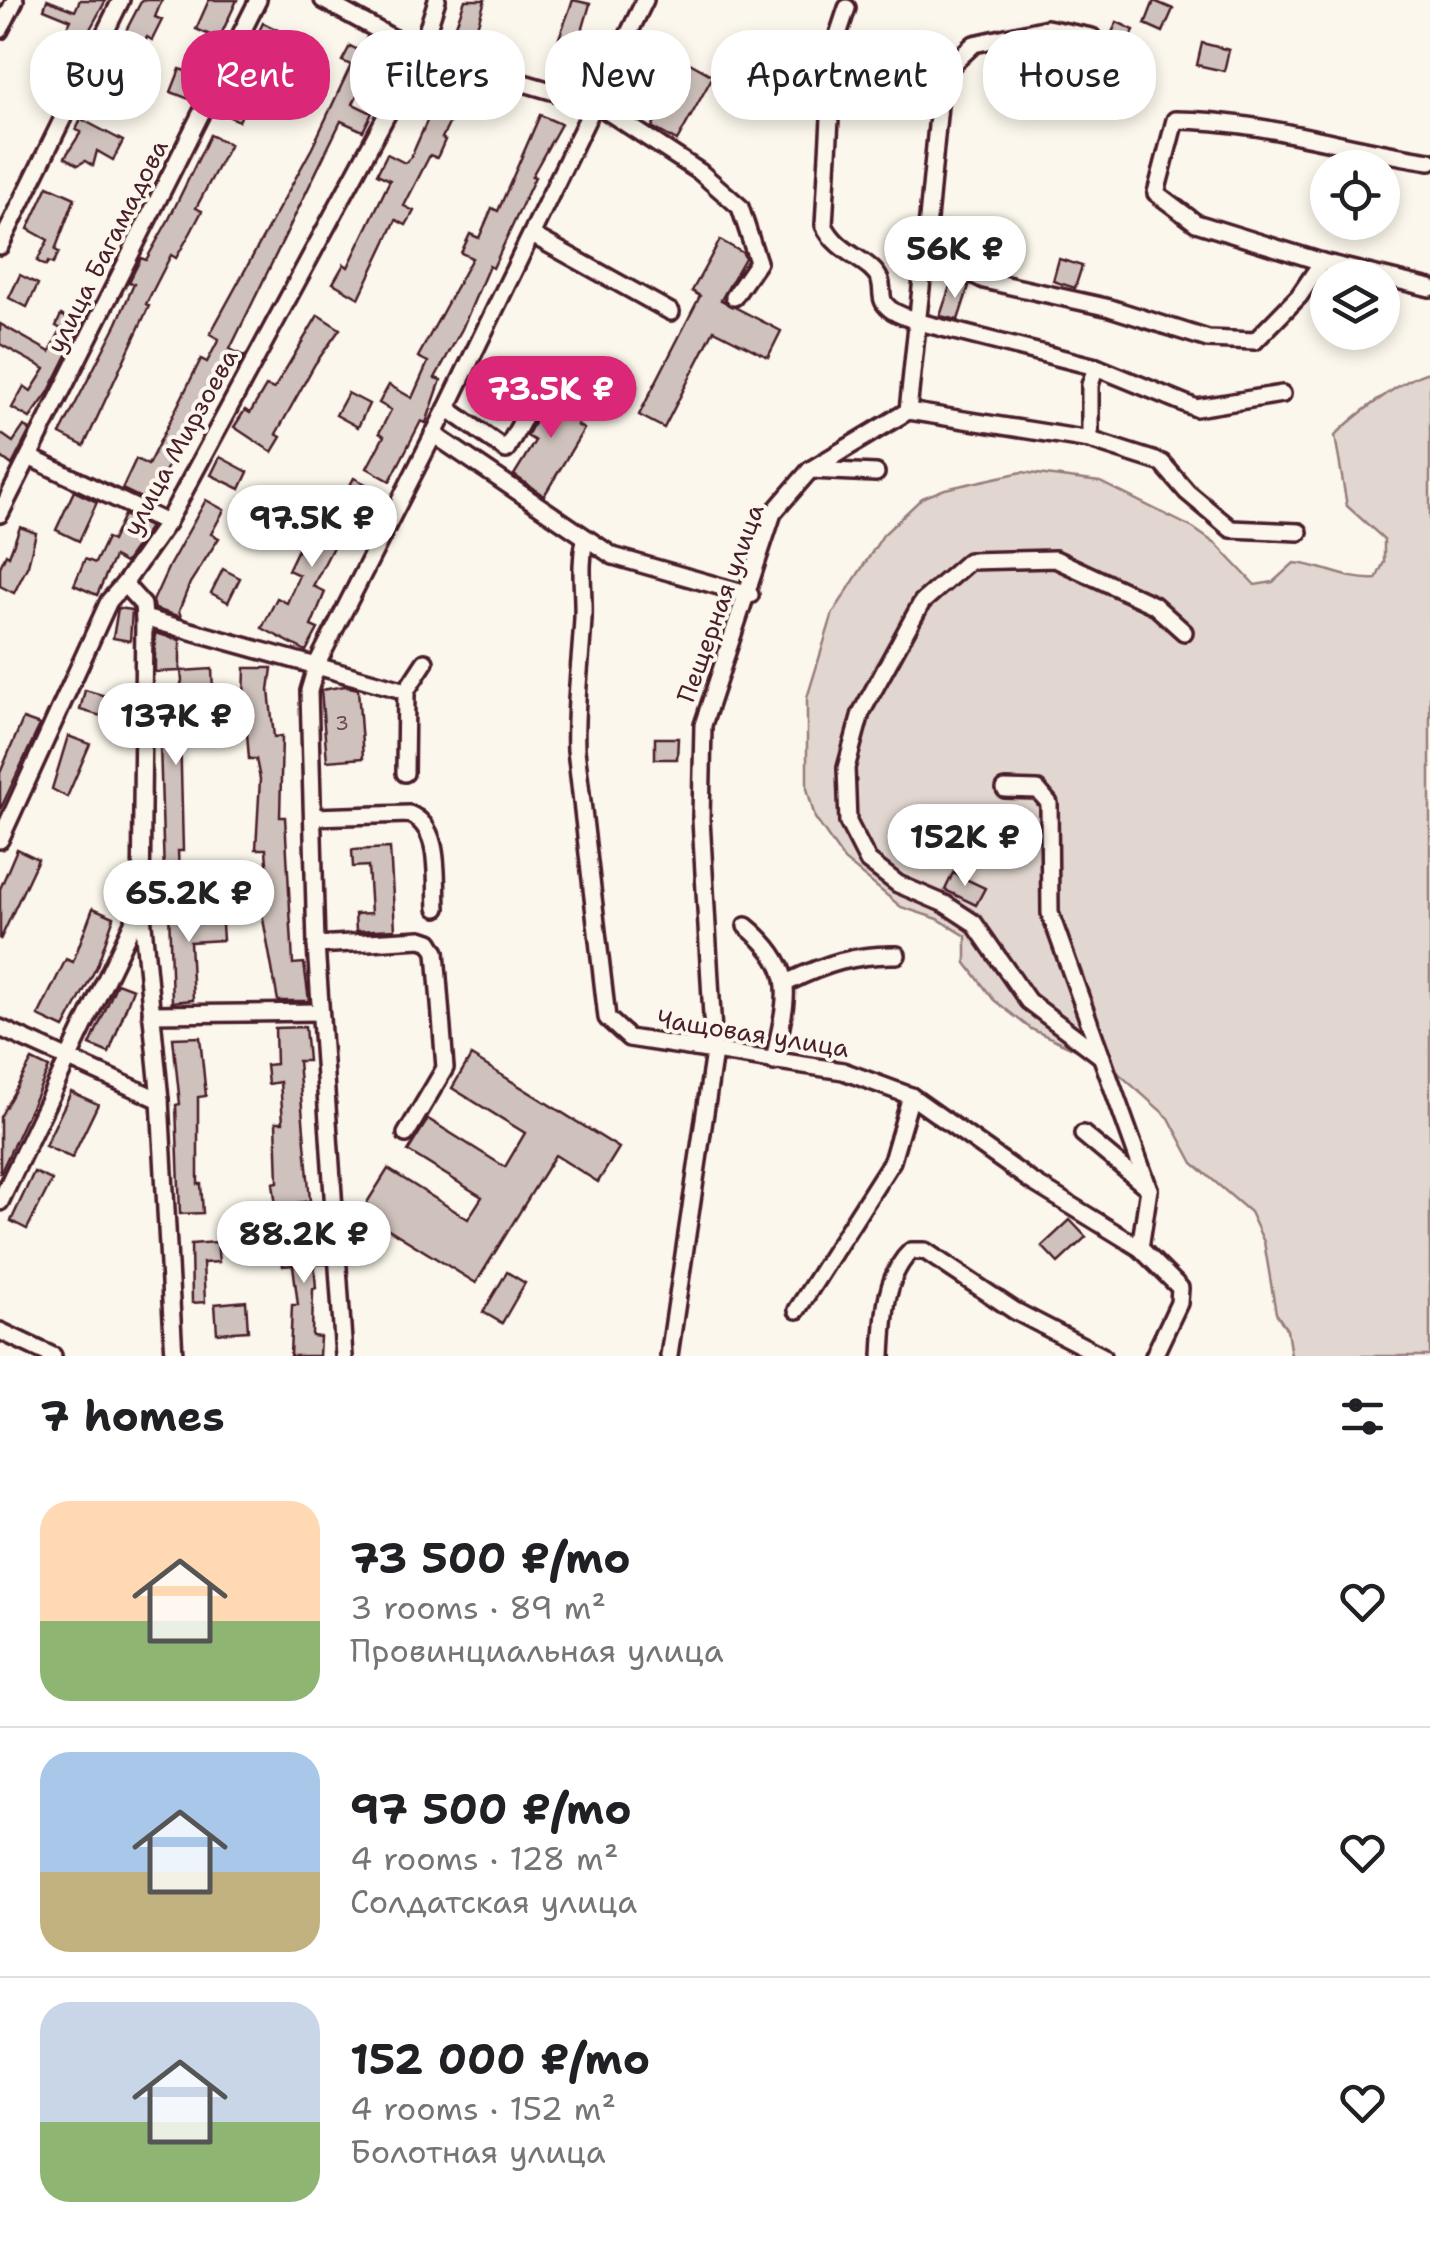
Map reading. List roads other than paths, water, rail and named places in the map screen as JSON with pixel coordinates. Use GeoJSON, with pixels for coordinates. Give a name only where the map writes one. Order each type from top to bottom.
{"type":"FeatureCollection","features":[{"type":"Feature","properties":{"kind":"street"},"geometry":{"type":"LineString","coordinates":[[0,30],[15,0]]}},
{"type":"Feature","properties":{"kind":"street"},"geometry":{"type":"LineString","coordinates":[[0,246],[121,0]]}},
{"type":"Feature","properties":{"kind":"street","name":"улица Багамадова"},"geometry":{"type":"LineString","coordinates":[[0,514],[258,0]]}},
{"type":"Feature","properties":{"kind":"street"},"geometry":{"type":"LineString","coordinates":[[323,0],[378,30]]}},
{"type":"Feature","properties":{"kind":"street","name":"улица Мирзоева"},"geometry":{"type":"LineString","coordinates":[[427,30],[437,0]]}},
{"type":"Feature","properties":{"kind":"street"},"geometry":{"type":"LineString","coordinates":[[630,30],[644,0]]}},
{"type":"Feature","properties":{"kind":"street"},"geometry":{"type":"LineString","coordinates":[[847,8],[834,46],[824,226],[832,242],[868,266],[880,281],[881,299],[892,311],[919,322],[1096,367],[1196,408],[1282,394]]}},
{"type":"Feature","properties":{"kind":"street"},"geometry":{"type":"LineString","coordinates":[[983,42],[974,44],[942,74],[908,411],[1090,440],[1162,463],[1187,492],[1230,529],[1298,532]]}},
{"type":"Feature","properties":{"kind":"street","name":"улица Мирзоева"},"geometry":{"type":"LineString","coordinates":[[0,840],[110,602],[167,523],[384,120]]}},
{"type":"Feature","properties":{"kind":"street"},"geometry":{"type":"LineString","coordinates":[[344,1356],[316,945],[309,691],[316,664],[588,120]]}},
{"type":"Feature","properties":{"kind":"street"},"geometry":{"type":"LineString","coordinates":[[620,120],[700,172],[740,207],[758,262],[734,297]]}},
{"type":"Feature","properties":{"kind":"street"},"geometry":{"type":"LineString","coordinates":[[1315,260],[1196,224],[1156,192],[1176,120],[1224,120],[1363,152],[1430,162]]}},
{"type":"Feature","properties":{"kind":"street"},"geometry":{"type":"LineString","coordinates":[[532,234],[671,312]]}},
{"type":"Feature","properties":{"kind":"street"},"geometry":{"type":"LineString","coordinates":[[925,250],[984,280],[1110,308],[1208,338],[1255,341],[1310,280]]}},
{"type":"Feature","properties":{"kind":"street"},"geometry":{"type":"LineString","coordinates":[[1400,281],[1430,288]]}},
{"type":"Feature","properties":{"kind":"street"},"geometry":{"type":"LineString","coordinates":[[1090,440],[1090,385],[1096,367]]}},
{"type":"Feature","properties":{"kind":"street"},"geometry":{"type":"LineString","coordinates":[[447,408],[506,450],[526,414]]}},
{"type":"Feature","properties":{"kind":"street","name":"Пещерная улица"},"geometry":{"type":"LineString","coordinates":[[670,1356],[714,1052],[701,818],[704,725],[774,513],[810,470],[908,411]]}},
{"type":"Feature","properties":{"kind":"street"},"geometry":{"type":"LineString","coordinates":[[434,434],[613,556],[750,595]]}},
{"type":"Feature","properties":{"kind":"street"},"geometry":{"type":"LineString","coordinates":[[29,457],[167,523]]}},
{"type":"Feature","properties":{"kind":"street"},"geometry":{"type":"LineString","coordinates":[[810,470],[876,473]]}},
{"type":"Feature","properties":{"kind":"street","name":"Чащовая улица"},"geometry":{"type":"LineString","coordinates":[[585,540],[579,567],[583,612],[574,709],[607,1018],[629,1038],[844,1071],[911,1096],[1031,1181],[1140,1248],[1180,1288],[1179,1303],[1154,1356]]}},
{"type":"Feature","properties":{"kind":"street"},"geometry":{"type":"LineString","coordinates":[[1102,1058],[1028,1001],[974,924],[945,904],[898,884],[868,862],[848,822],[846,768],[862,713],[922,602],[968,560],[1055,559],[1154,605],[1184,632]]}},
{"type":"Feature","properties":{"kind":"street"},"geometry":{"type":"LineString","coordinates":[[124,584],[143,604],[144,618],[142,904],[160,1100],[174,1356]]}},
{"type":"Feature","properties":{"kind":"street"},"geometry":{"type":"LineString","coordinates":[[144,618],[406,692]]}},
{"type":"Feature","properties":{"kind":"street"},"geometry":{"type":"LineString","coordinates":[[405,773],[406,692],[425,662]]}},
{"type":"Feature","properties":{"kind":"street"},"geometry":{"type":"LineString","coordinates":[[1005,790],[1038,790],[1049,803],[1050,913],[1149,1189],[1140,1248]]}},
{"type":"Feature","properties":{"kind":"street"},"geometry":{"type":"LineString","coordinates":[[314,817],[410,814],[422,819],[431,832],[437,908]]}},
{"type":"Feature","properties":{"kind":"street"},"geometry":{"type":"LineString","coordinates":[[0,1202],[142,904]]}},
{"type":"Feature","properties":{"kind":"street"},"geometry":{"type":"LineString","coordinates":[[746,926],[769,946],[788,982],[774,1062]]}},
{"type":"Feature","properties":{"kind":"street"},"geometry":{"type":"LineString","coordinates":[[316,945],[421,939],[430,942],[436,952],[446,1068],[406,1134]]}},
{"type":"Feature","properties":{"kind":"street"},"geometry":{"type":"LineString","coordinates":[[788,982],[831,961],[866,954],[897,955]]}},
{"type":"Feature","properties":{"kind":"street"},"geometry":{"type":"LineString","coordinates":[[151,1014],[320,1012]]}},
{"type":"Feature","properties":{"kind":"street"},"geometry":{"type":"LineString","coordinates":[[0,1028],[160,1100]]}},
{"type":"Feature","properties":{"kind":"street"},"geometry":{"type":"LineString","coordinates":[[797,1310],[892,1160],[911,1096]]}},
{"type":"Feature","properties":{"kind":"street"},"geometry":{"type":"LineString","coordinates":[[1083,1134],[1149,1189]]}},
{"type":"Feature","properties":{"kind":"street"},"geometry":{"type":"LineString","coordinates":[[882,1356],[893,1276],[911,1250],[925,1251],[1015,1311],[1102,1356]]}},
{"type":"Feature","properties":{"kind":"street"},"geometry":{"type":"LineString","coordinates":[[0,1331],[52,1356]]}}]}
